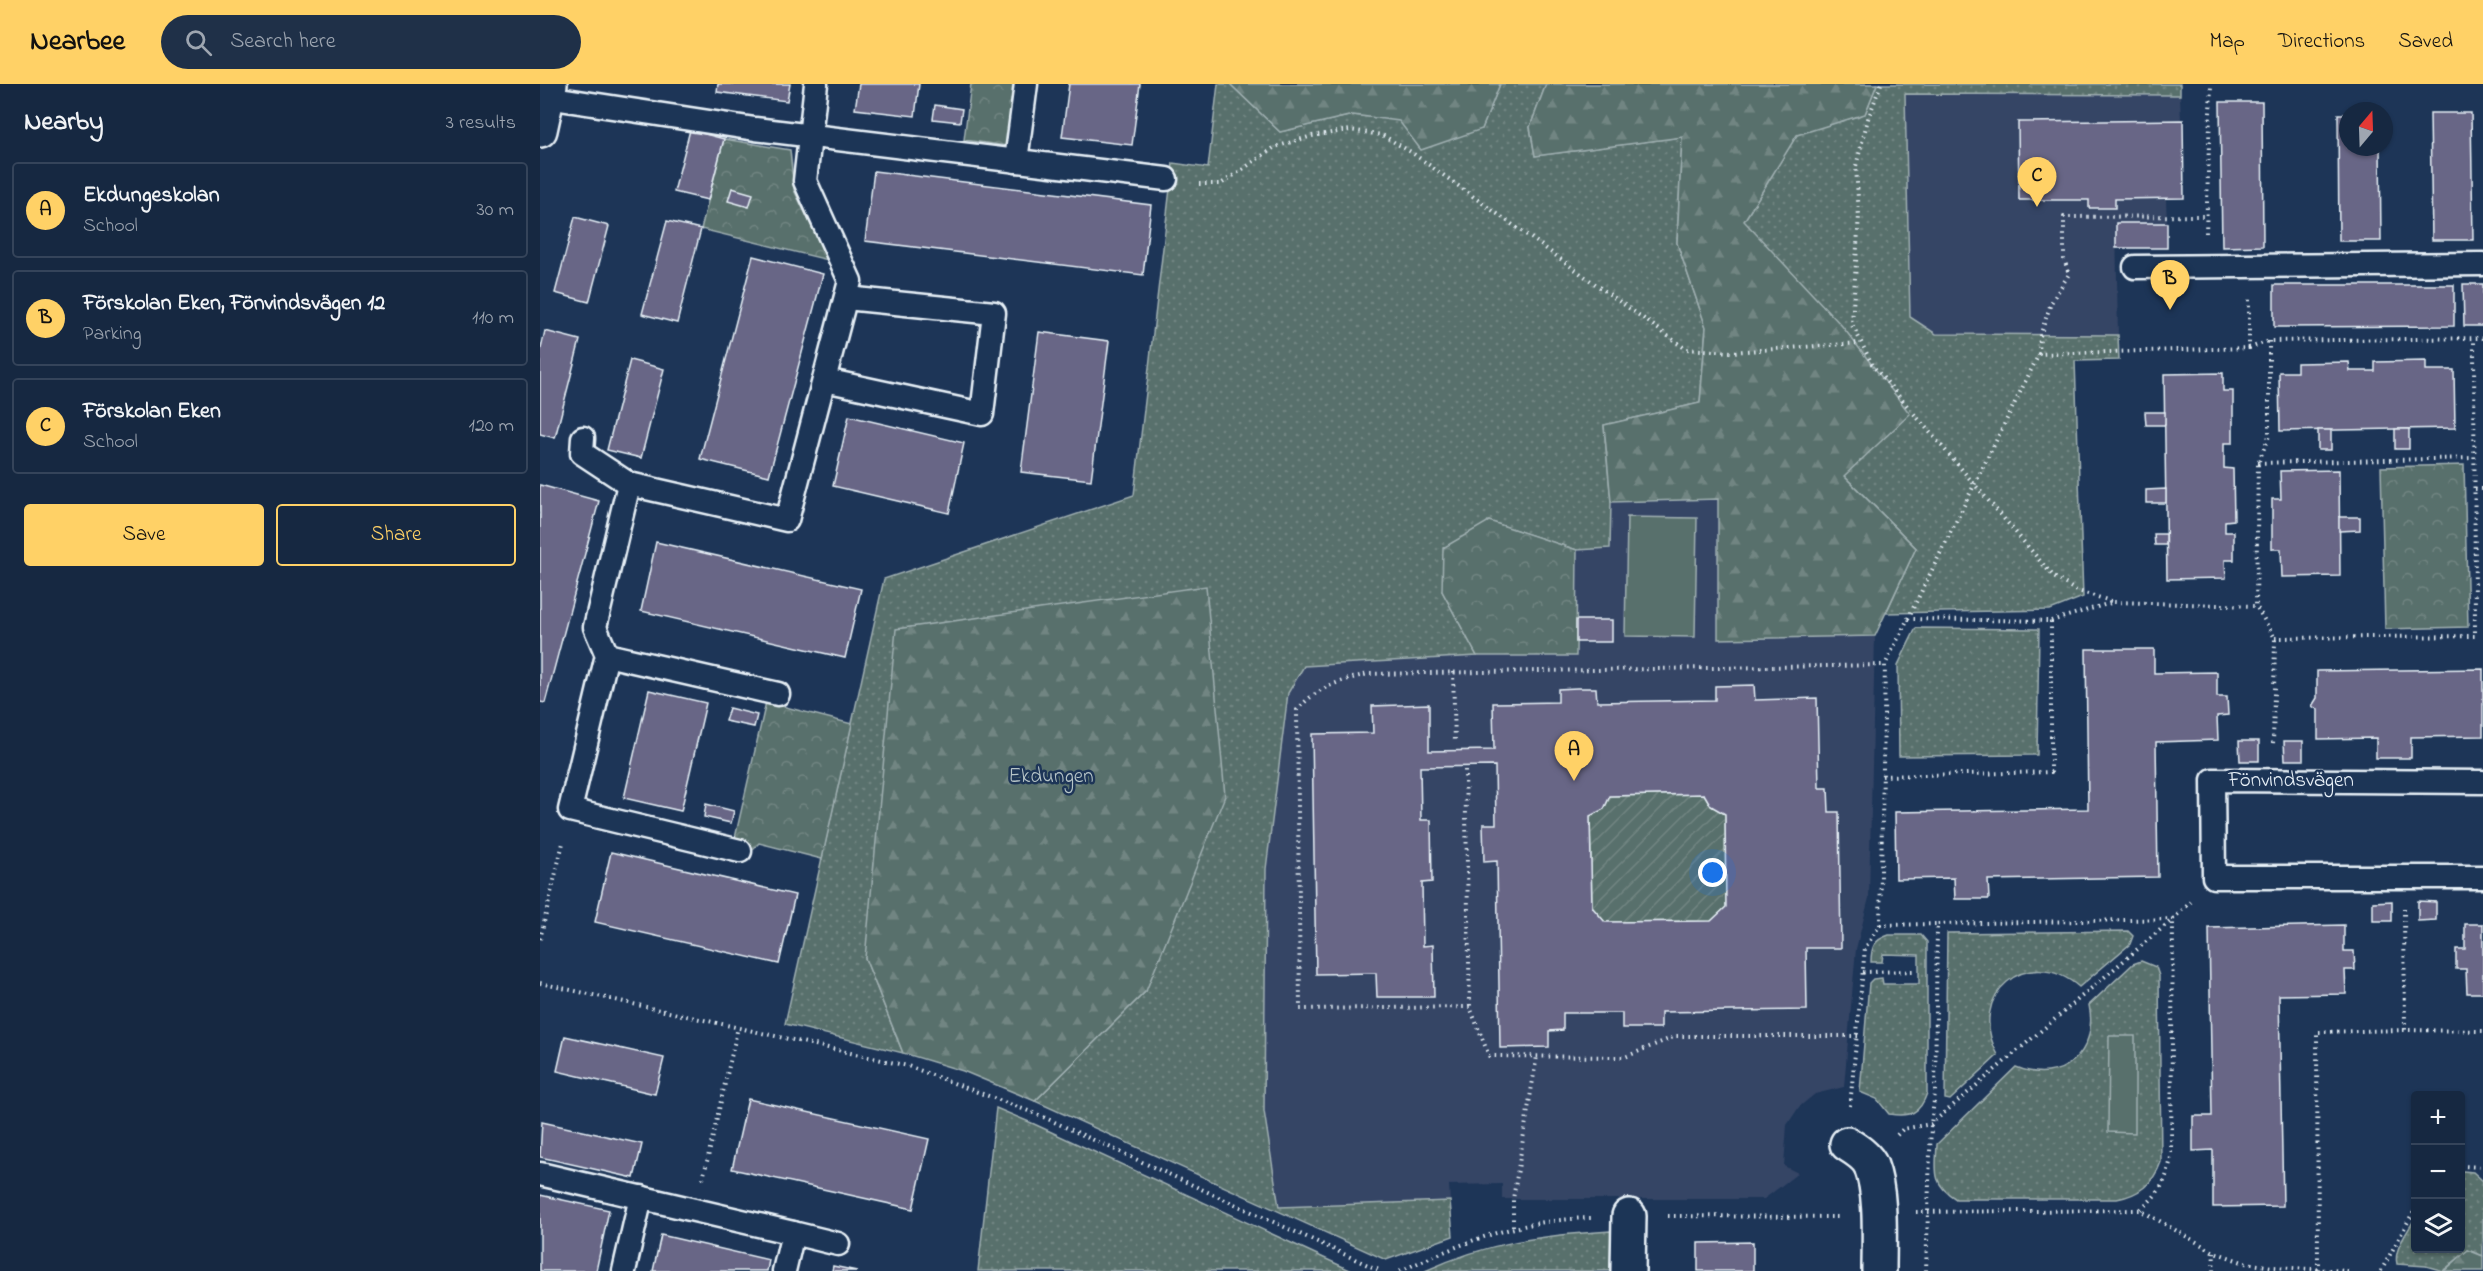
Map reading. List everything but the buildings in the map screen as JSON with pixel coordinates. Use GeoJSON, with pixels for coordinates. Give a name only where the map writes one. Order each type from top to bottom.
{"type":"FeatureCollection","features":[{"type":"Feature","properties":{"kind":"street"},"geometry":{"type":"LineString","coordinates":[[540,130],[546,92]]}},
{"type":"Feature","properties":{"kind":"street"},"geometry":{"type":"LineString","coordinates":[[1846,1144],[1861,1153],[1871,1165],[1879,1214],[1879,1271]]}},
{"type":"Feature","properties":{"kind":"street"},"geometry":{"type":"LineString","coordinates":[[1628,1271],[1629,1216]]}},
{"type":"Feature","properties":{"kind":"lane"},"geometry":{"type":"LineString","coordinates":[[583,438],[582,453],[629,484],[787,520],[850,281],[805,181],[816,84]]}},
{"type":"Feature","properties":{"kind":"lane"},"geometry":{"type":"LineString","coordinates":[[1016,161],[1026,84]]}},
{"type":"Feature","properties":{"kind":"lane"},"geometry":{"type":"LineString","coordinates":[[546,92],[809,136],[1166,179]]}},
{"type":"Feature","properties":{"kind":"lane"},"geometry":{"type":"LineString","coordinates":[[2135,267],[2483,264]]}},
{"type":"Feature","properties":{"kind":"lane"},"geometry":{"type":"LineString","coordinates":[[825,380],[982,414],[994,313],[846,298]]}},
{"type":"Feature","properties":{"kind":"lane"},"geometry":{"type":"LineString","coordinates":[[629,484],[595,627],[607,655],[570,810],[740,851]]}},
{"type":"Feature","properties":{"kind":"lane"},"geometry":{"type":"LineString","coordinates":[[607,655],[778,694]]}},
{"type":"Feature","properties":{"kind":"lane","name":"Fönvindsvägen"},"geometry":{"type":"LineString","coordinates":[[2214,877],[2213,780],[2483,782]]}},
{"type":"Feature","properties":{"kind":"lane"},"geometry":{"type":"LineString","coordinates":[[2214,877],[2483,877]]}},
{"type":"Feature","properties":{"kind":"lane"},"geometry":{"type":"LineString","coordinates":[[540,1174],[838,1244]]}},
{"type":"Feature","properties":{"kind":"lane"},"geometry":{"type":"LineString","coordinates":[[624,1271],[641,1197]]}},
{"type":"Feature","properties":{"kind":"lane"},"geometry":{"type":"LineString","coordinates":[[784,1271],[793,1233]]}},
{"type":"Feature","properties":{"kind":"path"},"geometry":{"type":"LineString","coordinates":[[1881,84],[1868,119],[1856,166],[1860,215],[1852,324],[1860,343],[1874,366],[2054,577],[2075,590],[2114,603]]}},
{"type":"Feature","properties":{"kind":"path"},"geometry":{"type":"LineString","coordinates":[[2207,267],[2206,216],[2211,84]]}},
{"type":"Feature","properties":{"kind":"path"},"geometry":{"type":"LineString","coordinates":[[1166,179],[1221,184],[1275,147],[1312,136],[1350,130],[1382,135],[1411,152],[1686,349],[1732,352],[1860,343]]}},
{"type":"Feature","properties":{"kind":"path"},"geometry":{"type":"LineString","coordinates":[[1846,1144],[1865,948],[1880,925],[1885,665],[1973,483],[2039,354],[2040,336],[2051,303],[2069,274],[2064,259],[2064,217],[2206,216]]}},
{"type":"Feature","properties":{"kind":"path"},"geometry":{"type":"LineString","coordinates":[[2249,267],[2249,348]]}},
{"type":"Feature","properties":{"kind":"path"},"geometry":{"type":"LineString","coordinates":[[2275,638],[2475,636],[2474,338]]}},
{"type":"Feature","properties":{"kind":"path"},"geometry":{"type":"LineString","coordinates":[[2039,354],[2249,348],[2269,341],[2483,338]]}},
{"type":"Feature","properties":{"kind":"path"},"geometry":{"type":"LineString","coordinates":[[2269,341],[2269,436],[2258,463],[2256,606],[2275,638],[2273,780]]}},
{"type":"Feature","properties":{"kind":"path"},"geometry":{"type":"LineString","coordinates":[[2258,463],[2474,458]]}},
{"type":"Feature","properties":{"kind":"path"},"geometry":{"type":"LineString","coordinates":[[2475,489],[2483,489]]}},
{"type":"Feature","properties":{"kind":"path"},"geometry":{"type":"LineString","coordinates":[[1907,619],[2051,621],[2114,603],[2256,606]]}},
{"type":"Feature","properties":{"kind":"path"},"geometry":{"type":"LineString","coordinates":[[1882,776],[2051,772],[2051,621]]}},
{"type":"Feature","properties":{"kind":"path"},"geometry":{"type":"LineString","coordinates":[[1470,1007],[1300,1009],[1297,710],[1311,694],[1335,682],[1357,677],[1453,672],[1885,665]]}},
{"type":"Feature","properties":{"kind":"path"},"geometry":{"type":"LineString","coordinates":[[1453,672],[1455,741]]}},
{"type":"Feature","properties":{"kind":"path"},"geometry":{"type":"LineString","coordinates":[[1465,770],[1470,1007],[1489,1056],[1625,1057],[1676,1036],[1858,1036]]}},
{"type":"Feature","properties":{"kind":"path"},"geometry":{"type":"LineString","coordinates":[[540,939],[570,810]]}},
{"type":"Feature","properties":{"kind":"path"},"geometry":{"type":"LineString","coordinates":[[1931,1124],[2173,920],[2214,877]]}},
{"type":"Feature","properties":{"kind":"path"},"geometry":{"type":"LineString","coordinates":[[2403,878],[2405,1030]]}},
{"type":"Feature","properties":{"kind":"path"},"geometry":{"type":"LineString","coordinates":[[1880,925],[2173,920]]}},
{"type":"Feature","properties":{"kind":"path"},"geometry":{"type":"LineString","coordinates":[[2140,1210],[2162,1187],[2168,1176],[2171,1157],[2173,920]]}},
{"type":"Feature","properties":{"kind":"path"},"geometry":{"type":"LineString","coordinates":[[1926,1271],[1926,1212],[1935,1093],[1937,924]]}},
{"type":"Feature","properties":{"kind":"path"},"geometry":{"type":"LineString","coordinates":[[1863,972],[1914,971]]}},
{"type":"Feature","properties":{"kind":"path"},"geometry":{"type":"LineString","coordinates":[[540,983],[908,1066],[1039,1115],[1381,1271]]}},
{"type":"Feature","properties":{"kind":"path"},"geometry":{"type":"LineString","coordinates":[[696,1209],[738,1027]]}},
{"type":"Feature","properties":{"kind":"path"},"geometry":{"type":"LineString","coordinates":[[2319,1270],[2317,1032],[2483,1031]]}},
{"type":"Feature","properties":{"kind":"path"},"geometry":{"type":"LineString","coordinates":[[1513,1226],[1513,1199],[1537,1056]]}},
{"type":"Feature","properties":{"kind":"path"},"geometry":{"type":"LineString","coordinates":[[2465,1166],[2483,1167]]}},
{"type":"Feature","properties":{"kind":"path"},"geometry":{"type":"LineString","coordinates":[[1879,1214],[2140,1210],[2214,1252],[2245,1263],[2348,1271]]}},
{"type":"Feature","properties":{"kind":"path"},"geometry":{"type":"LineString","coordinates":[[2381,1271],[2411,1215]]}},
{"type":"Feature","properties":{"kind":"path"},"geometry":{"type":"LineString","coordinates":[[2213,1271],[2214,1252]]}},
{"type":"Feature","properties":{"kind":"shaded area"},"geometry":{"type":"Polygon","coordinates":[[[1905,94],[2180,95],[2184,198],[2166,199],[2167,223],[2116,223],[2118,335],[1936,334],[1910,317],[1905,94]]]}},
{"type":"Feature","properties":{"kind":"shaded area"},"geometry":{"type":"Polygon","coordinates":[[[1718,499],[1719,639],[1875,636],[1869,898],[1856,949],[1844,1087],[1815,1094],[1799,1107],[1787,1125],[1784,1166],[1798,1173],[1764,1199],[1502,1199],[1502,1184],[1449,1185],[1450,1201],[1279,1207],[1264,1111],[1266,869],[1288,693],[1304,666],[1477,656],[1576,656],[1577,550],[1610,547],[1611,502],[1718,499]]]}},
{"type":"Feature","properties":{"kind":"green space"},"geometry":{"type":"Polygon","coordinates":[[[971,84],[1014,84],[1007,146],[964,140],[971,84]]]}},
{"type":"Feature","properties":{"kind":"green space"},"geometry":{"type":"Polygon","coordinates":[[[1218,84],[1230,84],[1280,132],[1353,115],[1482,129],[1500,84],[1546,84],[1530,127],[1535,156],[1682,137],[1677,243],[1706,327],[1700,403],[1604,425],[1611,502],[1610,548],[1577,550],[1488,521],[1442,591],[1477,656],[1304,666],[1288,693],[1266,869],[1264,1111],[1279,1207],[1450,1201],[1453,1236],[1386,1260],[1035,1101],[1146,991],[865,958],[903,1053],[785,1024],[884,579],[1134,495],[1173,163],[1208,168],[1218,84]]]}},
{"type":"Feature","properties":{"kind":"green space"},"geometry":{"type":"Polygon","coordinates":[[[1230,84],[1500,84],[1482,129],[1421,150],[1399,121],[1353,115],[1280,132],[1230,84]]]}},
{"type":"Feature","properties":{"kind":"green space"},"geometry":{"type":"Polygon","coordinates":[[[1546,84],[1877,84],[1865,114],[1797,135],[1744,221],[1842,326],[1910,414],[1844,476],[1916,548],[1875,636],[1718,639],[1718,499],[1611,502],[1604,425],[1700,403],[1706,327],[1677,243],[1682,137],[1535,156],[1530,127],[1546,84]]]}},
{"type":"Feature","properties":{"kind":"green space"},"geometry":{"type":"Polygon","coordinates":[[[1877,84],[2180,84],[2180,95],[1905,94],[1910,317],[1936,334],[2118,335],[2119,360],[2075,361],[2083,597],[2050,610],[1886,613],[1916,548],[1844,476],[1744,221],[1797,134],[1865,114],[1877,84]]]}},
{"type":"Feature","properties":{"kind":"green space"},"geometry":{"type":"Polygon","coordinates":[[[724,139],[790,150],[794,190],[828,260],[701,229],[724,139]]]}},
{"type":"Feature","properties":{"kind":"green space"},"geometry":{"type":"Polygon","coordinates":[[[2464,465],[2468,627],[2385,629],[2381,467],[2464,465]]]}},
{"type":"Feature","properties":{"kind":"green space"},"geometry":{"type":"Polygon","coordinates":[[[1627,517],[1697,518],[1695,637],[1625,636],[1627,517]]]}},
{"type":"Feature","properties":{"kind":"green space"},"geometry":{"type":"Polygon","coordinates":[[[1489,521],[1577,550],[1576,656],[1477,656],[1442,591],[1443,548],[1489,521]]]}},
{"type":"Feature","properties":{"kind":"green space","name":"Ekdungen"},"geometry":{"type":"Polygon","coordinates":[[[1206,586],[1225,796],[1146,991],[1035,1101],[963,1071],[903,1053],[865,958],[896,629],[1206,586]]]}},
{"type":"Feature","properties":{"kind":"green space"},"geometry":{"type":"Polygon","coordinates":[[[1916,628],[2039,629],[2037,755],[1899,756],[1898,665],[1916,628]]]}},
{"type":"Feature","properties":{"kind":"green space"},"geometry":{"type":"Polygon","coordinates":[[[766,702],[852,724],[822,859],[759,843],[748,854],[735,838],[766,702]]]}},
{"type":"Feature","properties":{"kind":"green space"},"geometry":{"type":"Polygon","coordinates":[[[1704,794],[1711,806],[1725,814],[1726,907],[1711,921],[1605,922],[1592,907],[1590,816],[1604,809],[1610,796],[1704,794]]]}},
{"type":"Feature","properties":{"kind":"green space"},"geometry":{"type":"Polygon","coordinates":[[[2128,931],[2133,936],[2130,944],[2079,987],[2060,975],[2040,971],[2022,973],[2007,982],[1996,996],[1990,1013],[1990,1033],[1998,1055],[1950,1100],[1945,1099],[1947,933],[2128,931]]]}},
{"type":"Feature","properties":{"kind":"green space"},"geometry":{"type":"Polygon","coordinates":[[[1889,935],[1921,935],[1927,942],[1927,1093],[1917,1110],[1903,1115],[1889,1114],[1877,1099],[1860,1092],[1869,983],[1873,979],[1882,978],[1883,984],[1919,984],[1919,955],[1883,954],[1882,962],[1871,962],[1874,945],[1889,935]]]}},
{"type":"Feature","properties":{"kind":"green space"},"geometry":{"type":"Polygon","coordinates":[[[2141,961],[2156,967],[2159,976],[2161,1162],[2149,1182],[2132,1195],[2117,1199],[1956,1199],[1942,1188],[1937,1176],[1937,1144],[2016,1067],[2033,1072],[2048,1072],[2074,1061],[2088,1037],[2091,1022],[2089,1005],[2133,964],[2141,961]]]}},
{"type":"Feature","properties":{"kind":"green space"},"geometry":{"type":"Polygon","coordinates":[[[2109,1036],[2135,1036],[2135,1133],[2108,1132],[2109,1036]]]}},
{"type":"Feature","properties":{"kind":"green space"},"geometry":{"type":"Polygon","coordinates":[[[996,1108],[1034,1124],[1352,1271],[978,1271],[996,1108]]]}},
{"type":"Feature","properties":{"kind":"green space"},"geometry":{"type":"Polygon","coordinates":[[[2465,1171],[2473,1172],[2483,1181],[2483,1256],[2468,1250],[2465,1253],[2465,1171]]]}},
{"type":"Feature","properties":{"kind":"green space"},"geometry":{"type":"Polygon","coordinates":[[[2411,1225],[2411,1253],[2464,1253],[2443,1271],[2426,1266],[2397,1264],[2397,1252],[2411,1225]]]}},
{"type":"Feature","properties":{"kind":"green space"},"geometry":{"type":"Polygon","coordinates":[[[1611,1231],[1610,1271],[1425,1271],[1471,1253],[1516,1242],[1611,1231]]]}},
{"type":"Feature","properties":{"kind":"green space"},"geometry":{"type":"Polygon","coordinates":[[[2468,1250],[2483,1256],[2483,1271],[2444,1271],[2465,1253],[2468,1250]]]}},
{"type":"Feature","properties":{"kind":"place","name":"Förskolan Eken"},"geometry":{"type":"Point","coordinates":[2037,207]}},
{"type":"Feature","properties":{"kind":"place","name":"Förskolan Eken, Fönvindsvägen 12"},"geometry":{"type":"Point","coordinates":[2170,310]}},
{"type":"Feature","properties":{"kind":"place","name":"Ekdungeskolan"},"geometry":{"type":"Point","coordinates":[1574,781]}}]}
